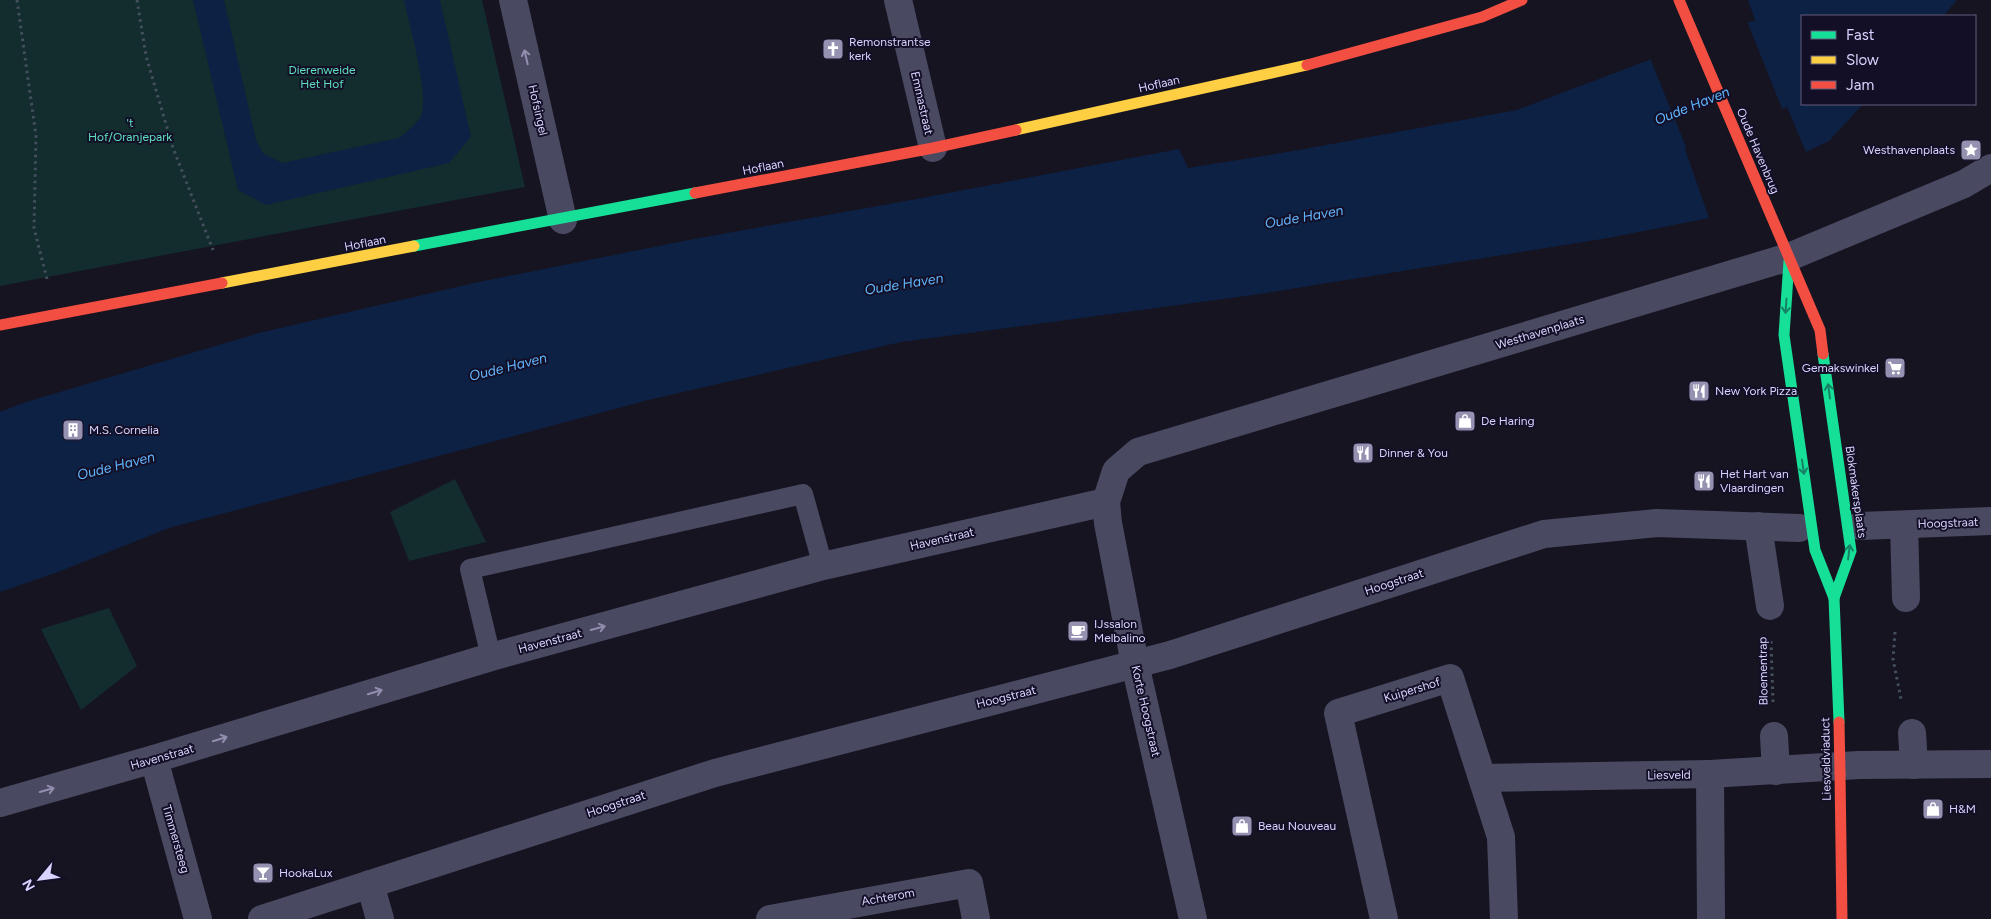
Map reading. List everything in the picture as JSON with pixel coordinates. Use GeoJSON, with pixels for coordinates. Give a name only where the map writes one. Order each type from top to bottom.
{"type":"FeatureCollection","features":[{"type":"Feature","properties":{"kind":"street","name":"Hofsingel"},"geometry":{"type":"LineString","coordinates":[[513,0],[563,220]]}},
{"type":"Feature","properties":{"kind":"street","name":"Emmastraat"},"geometry":{"type":"LineString","coordinates":[[898,0],[933,148]]}},
{"type":"Feature","properties":{"kind":"street","name":"Hoflaan"},"geometry":{"type":"LineString","coordinates":[[0,325],[563,220],[933,148],[1340,58],[1482,17],[1522,0]]}},
{"type":"Feature","properties":{"kind":"street","name":"Oude Havenbrug"},"geometry":{"type":"LineString","coordinates":[[1679,0],[1789,257]]}},
{"type":"Feature","properties":{"kind":"street","name":"Westhavenplaats"},"geometry":{"type":"LineString","coordinates":[[1106,502],[1116,471],[1138,452],[1789,257],[1964,184],[1991,168]]}},
{"type":"Feature","properties":{"kind":"street"},"geometry":{"type":"LineString","coordinates":[[1789,257],[1784,335],[1815,550],[1834,598]]}},
{"type":"Feature","properties":{"kind":"street","name":"Blokmakersplaats"},"geometry":{"type":"LineString","coordinates":[[1789,257],[1820,330],[1851,551],[1834,598]]}},
{"type":"Feature","properties":{"kind":"street","name":"Havenstraat"},"geometry":{"type":"LineString","coordinates":[[0,803],[154,760],[492,657],[823,566],[1106,502]]}},
{"type":"Feature","properties":{"kind":"street","name":"Korte Hoogstraat"},"geometry":{"type":"LineString","coordinates":[[1106,502],[1117,576],[1135,664],[1193,919]]}},
{"type":"Feature","properties":{"kind":"street","name":"Hoogstraat"},"geometry":{"type":"LineString","coordinates":[[1860,526],[1991,521]]}},
{"type":"Feature","properties":{"kind":"street","name":"Hoogstraat"},"geometry":{"type":"LineString","coordinates":[[262,919],[715,773],[1170,655],[1544,534],[1657,522],[1799,528]]}},
{"type":"Feature","properties":{"kind":"street","name":"Hoogstraat"},"geometry":{"type":"LineString","coordinates":[[1904,525],[1906,598]]}},
{"type":"Feature","properties":{"kind":"street"},"geometry":{"type":"LineString","coordinates":[[1758,526],[1770,606]]}},
{"type":"Feature","properties":{"kind":"street","name":"Liesveldviaduct"},"geometry":{"type":"LineString","coordinates":[[1834,598],[1840,730],[1842,919]]}},
{"type":"Feature","properties":{"kind":"street","name":"Kuipershof"},"geometry":{"type":"LineString","coordinates":[[1384,919],[1338,713],[1450,678],[1502,836],[1504,919]]}},
{"type":"Feature","properties":{"kind":"street"},"geometry":{"type":"LineString","coordinates":[[1912,733],[1914,765]]}},
{"type":"Feature","properties":{"kind":"street"},"geometry":{"type":"LineString","coordinates":[[1774,736],[1776,771]]}},
{"type":"Feature","properties":{"kind":"street","name":"Timmersteeg"},"geometry":{"type":"LineString","coordinates":[[154,760],[198,919]]}},
{"type":"Feature","properties":{"kind":"street"},"geometry":{"type":"LineString","coordinates":[[1711,919],[1710,774],[1859,766],[1991,764]]}},
{"type":"Feature","properties":{"kind":"street","name":"Liesveld"},"geometry":{"type":"LineString","coordinates":[[1484,778],[1710,774]]}},
{"type":"Feature","properties":{"kind":"street","name":"Achterom"},"geometry":{"type":"LineString","coordinates":[[770,919],[970,883],[976,919]]}},
{"type":"Feature","properties":{"kind":"street"},"geometry":{"type":"LineString","coordinates":[[370,884],[380,919]]}},
{"type":"Feature","properties":{"kind":"lane"},"geometry":{"type":"LineString","coordinates":[[492,657],[470,570],[803,494],[823,566]]}},
{"type":"Feature","properties":{"kind":"path"},"geometry":{"type":"LineString","coordinates":[[17,0],[36,136],[34,228],[54,314]]}},
{"type":"Feature","properties":{"kind":"path"},"geometry":{"type":"LineString","coordinates":[[137,0],[146,56],[151,74],[173,148],[214,255],[221,284]]}},
{"type":"Feature","properties":{"kind":"path"},"geometry":{"type":"LineString","coordinates":[[1906,598],[1895,627],[1893,660],[1900,696],[1912,733]]}},
{"type":"Feature","properties":{"kind":"path","name":"Bloementrap"},"geometry":{"type":"LineString","coordinates":[[1770,606],[1774,736]]}},
{"type":"Feature","properties":{"kind":"green space","name":"'t Hof/Oranjepark"},"geometry":{"type":"Polygon","coordinates":[[[0,0],[482,0],[525,187],[0,286],[0,0]]]}},
{"type":"Feature","properties":{"kind":"green space"},"geometry":{"type":"Polygon","coordinates":[[[455,479],[486,542],[409,561],[390,512],[455,479]]]}},
{"type":"Feature","properties":{"kind":"green space"},"geometry":{"type":"Polygon","coordinates":[[[109,608],[137,666],[81,710],[41,629],[109,608]]]}},
{"type":"Feature","properties":{"kind":"water"},"geometry":{"type":"Polygon","coordinates":[[[193,0],[224,0],[256,140],[263,153],[282,163],[399,138],[414,125],[421,116],[423,93],[418,59],[404,0],[440,0],[471,137],[449,163],[266,205],[238,190],[193,0]]]}},
{"type":"Feature","properties":{"kind":"water","name":"Oude Haven"},"geometry":{"type":"Polygon","coordinates":[[[1748,0],[1957,0],[1944,15],[1801,15],[1801,105],[1862,105],[1829,141],[1806,152],[1787,107],[1685,149],[1709,218],[1608,238],[1253,295],[901,342],[648,400],[169,528],[58,572],[0,592],[0,412],[26,402],[259,333],[474,283],[694,239],[1179,149],[1188,168],[1299,150],[1517,110],[1755,20],[1748,0]]]}},
{"type":"Feature","properties":{"kind":"pier"},"geometry":{"type":"Polygon","coordinates":[[[1747,21],[1783,111],[1688,152],[1650,58],[1747,21]]]}},
{"type":"Feature","properties":{"kind":"traffic: fast"},"geometry":{"type":"LineString","coordinates":[[414,246],[695,193]]}},
{"type":"Feature","properties":{"kind":"traffic: fast"},"geometry":{"type":"LineString","coordinates":[[1789,261],[1784,335],[1815,550],[1834,598],[1839,722]]}},
{"type":"Feature","properties":{"kind":"traffic: fast"},"geometry":{"type":"LineString","coordinates":[[1823,354],[1851,551],[1834,598]]}},
{"type":"Feature","properties":{"kind":"traffic: slow"},"geometry":{"type":"LineString","coordinates":[[1016,130],[1307,65]]}},
{"type":"Feature","properties":{"kind":"traffic: slow"},"geometry":{"type":"LineString","coordinates":[[222,283],[414,246]]}},
{"type":"Feature","properties":{"kind":"traffic: jam"},"geometry":{"type":"LineString","coordinates":[[1307,65],[1482,17],[1522,0]]}},
{"type":"Feature","properties":{"kind":"traffic: jam"},"geometry":{"type":"LineString","coordinates":[[1679,0],[1820,330],[1823,354]]}},
{"type":"Feature","properties":{"kind":"traffic: jam"},"geometry":{"type":"LineString","coordinates":[[695,193],[933,148],[1016,130]]}},
{"type":"Feature","properties":{"kind":"traffic: jam"},"geometry":{"type":"LineString","coordinates":[[0,325],[222,283]]}},
{"type":"Feature","properties":{"kind":"traffic: jam"},"geometry":{"type":"LineString","coordinates":[[1839,722],[1840,773]]}},
{"type":"Feature","properties":{"kind":"traffic: jam"},"geometry":{"type":"LineString","coordinates":[[1840,773],[1842,919]]}},
{"type":"Feature","properties":{"kind":"place","name":"Remonstrantse kerk"},"geometry":{"type":"Point","coordinates":[833,49]}},
{"type":"Feature","properties":{"kind":"place","name":"Westhavenplaats"},"geometry":{"type":"Point","coordinates":[1971,150]}},
{"type":"Feature","properties":{"kind":"place","name":"Gemakswinkel"},"geometry":{"type":"Point","coordinates":[1895,368]}},
{"type":"Feature","properties":{"kind":"place","name":"New York Pizza"},"geometry":{"type":"Point","coordinates":[1699,391]}},
{"type":"Feature","properties":{"kind":"place","name":"De Haring"},"geometry":{"type":"Point","coordinates":[1465,421]}},
{"type":"Feature","properties":{"kind":"place","name":"M.S. Cornelia"},"geometry":{"type":"Point","coordinates":[73,430]}},
{"type":"Feature","properties":{"kind":"place","name":"Dinner & You"},"geometry":{"type":"Point","coordinates":[1363,453]}},
{"type":"Feature","properties":{"kind":"place","name":"Het Hart van Vlaardingen"},"geometry":{"type":"Point","coordinates":[1704,481]}},
{"type":"Feature","properties":{"kind":"place","name":"IJssalon Melbalino"},"geometry":{"type":"Point","coordinates":[1078,631]}},
{"type":"Feature","properties":{"kind":"place","name":"H&M"},"geometry":{"type":"Point","coordinates":[1933,809]}},
{"type":"Feature","properties":{"kind":"place","name":"Beau Nouveau"},"geometry":{"type":"Point","coordinates":[1242,826]}},
{"type":"Feature","properties":{"kind":"place","name":"HookaLux"},"geometry":{"type":"Point","coordinates":[263,873]}},
{"type":"Feature","properties":{"kind":"park label","name":"Dierenweide Het Hof"},"geometry":{"type":"Point","coordinates":[322,77]}}]}
